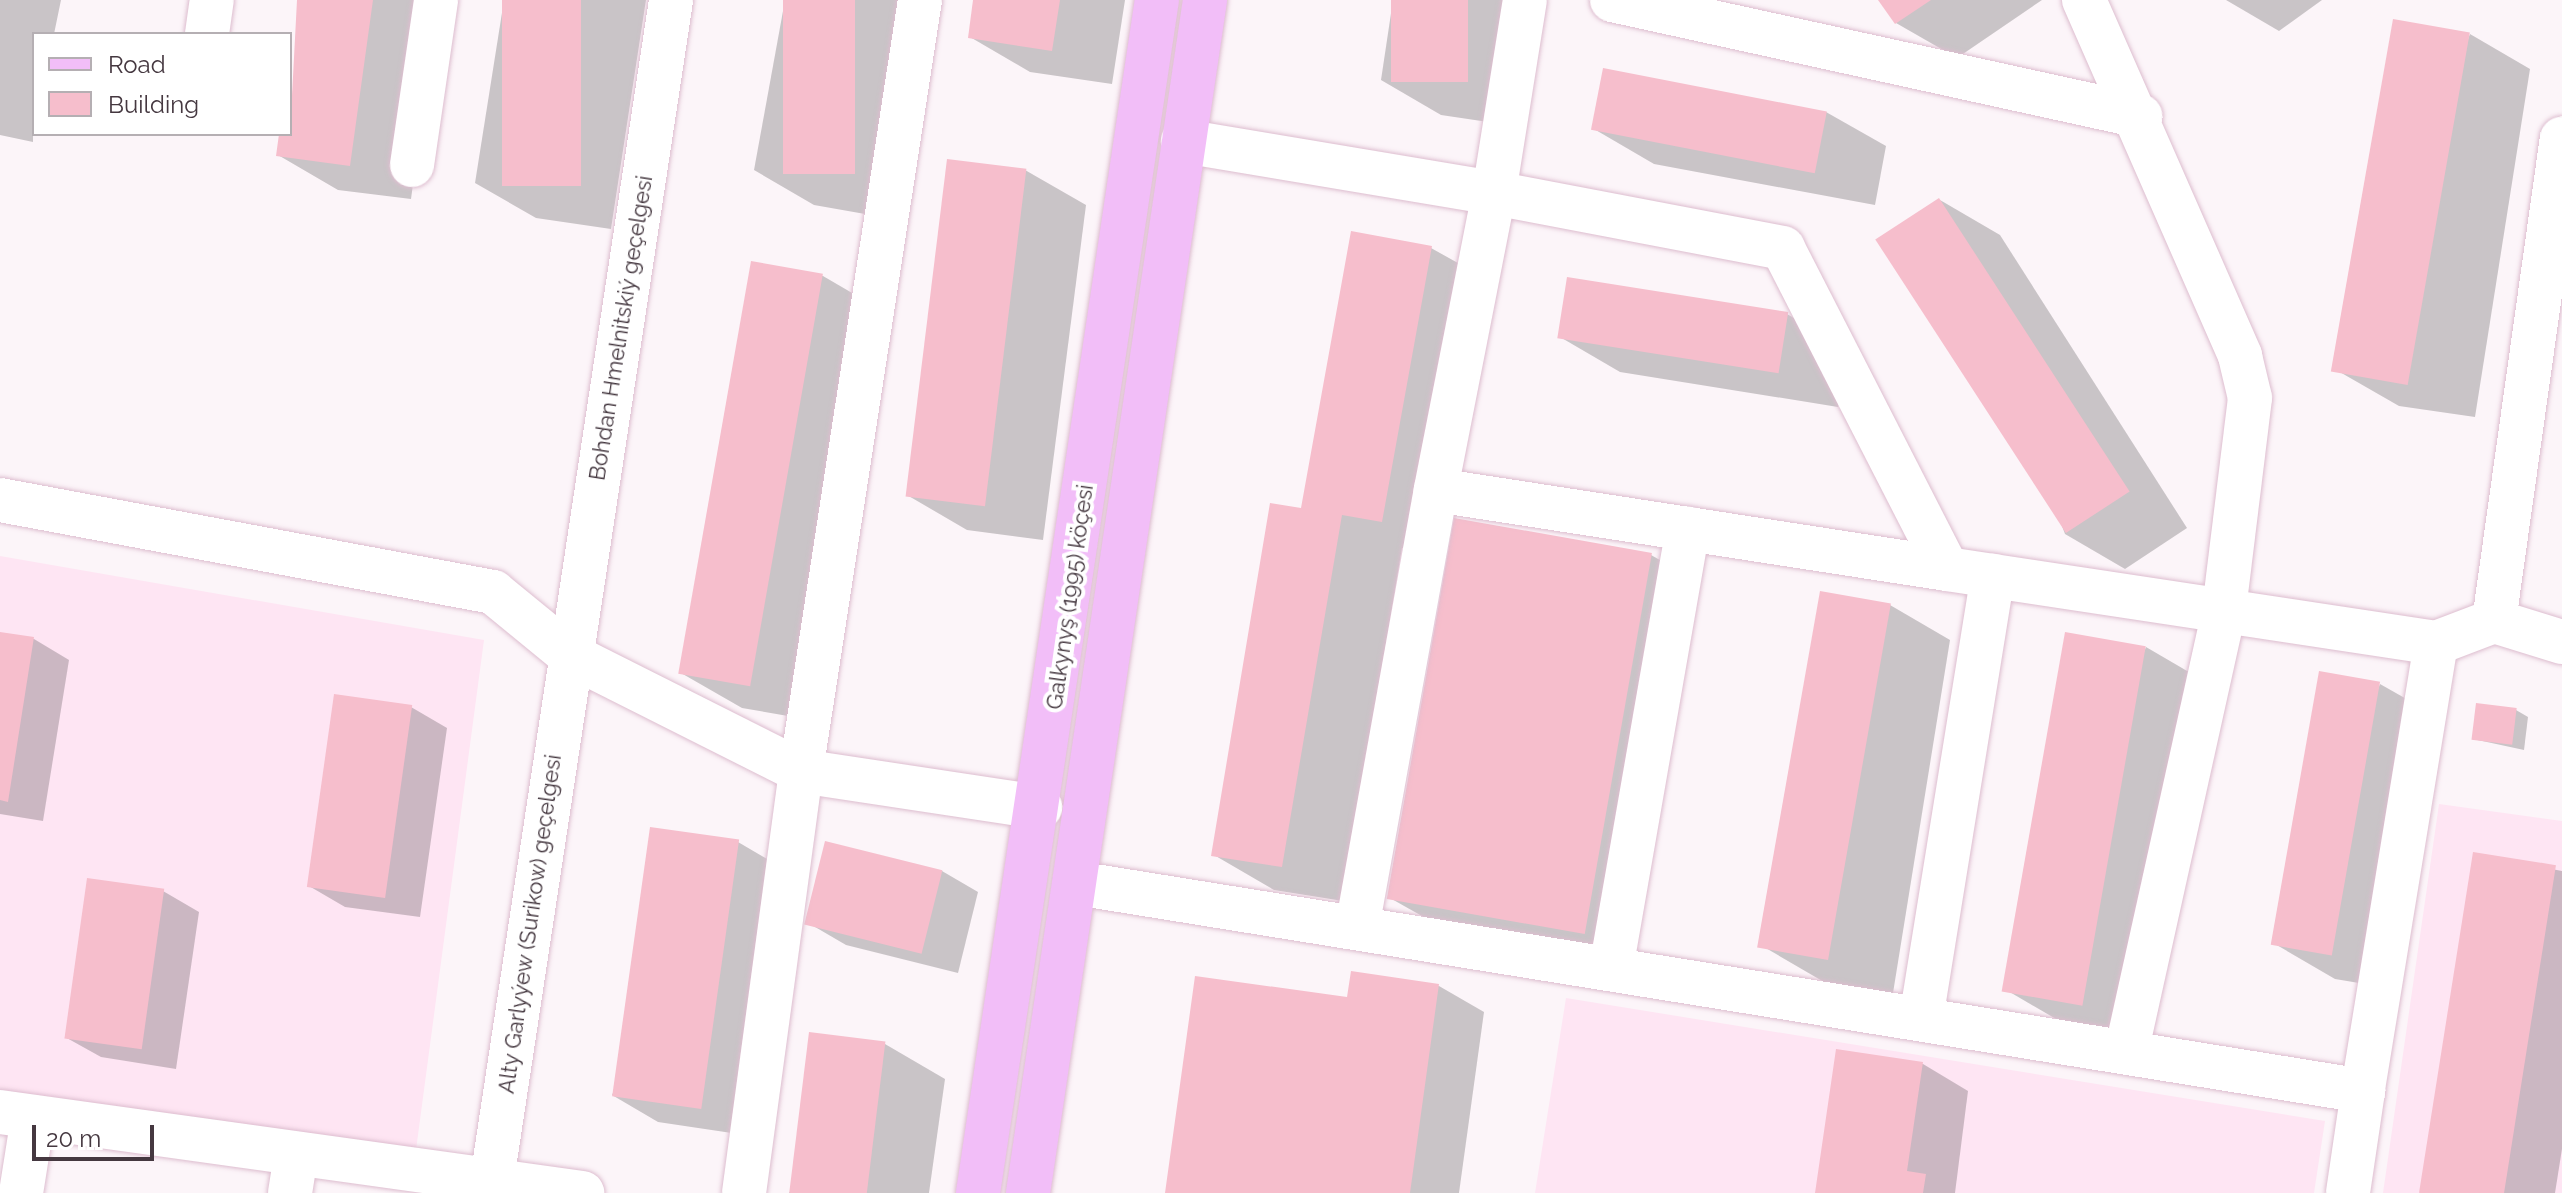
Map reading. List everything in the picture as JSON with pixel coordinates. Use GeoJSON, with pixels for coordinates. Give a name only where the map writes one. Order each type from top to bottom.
{"type":"FeatureCollection","features":[{"type":"Feature","properties":{"kind":"main road","name":"Galkynyş (1995) köçesi"},"geometry":{"type":"LineString","coordinates":[[978,1193],[1040,807],[1157,0]]}},
{"type":"Feature","properties":{"kind":"main road","name":"Galkynyş (1995) köçesi"},"geometry":{"type":"LineString","coordinates":[[1028,1193],[1205,0]]}},
{"type":"Feature","properties":{"kind":"street"},"geometry":{"type":"LineString","coordinates":[[207,32],[212,0]]}},
{"type":"Feature","properties":{"kind":"street"},"geometry":{"type":"LineString","coordinates":[[412,165],[436,0]]}},
{"type":"Feature","properties":{"kind":"street","name":"Bohdan Hmelnitskiý geçelgesi"},"geometry":{"type":"LineString","coordinates":[[570,655],[671,0]]}},
{"type":"Feature","properties":{"kind":"street"},"geometry":{"type":"LineString","coordinates":[[744,1193],[801,771],[920,0]]}},
{"type":"Feature","properties":{"kind":"street"},"geometry":{"type":"LineString","coordinates":[[1357,928],[1436,490],[1494,193],[1525,0]]}},
{"type":"Feature","properties":{"kind":"street"},"geometry":{"type":"LineString","coordinates":[[1612,0],[2140,116]]}},
{"type":"Feature","properties":{"kind":"street"},"geometry":{"type":"LineString","coordinates":[[2084,0],[2140,116],[2240,356],[2250,398],[2224,611],[2126,1052]]}},
{"type":"Feature","properties":{"kind":"street"},"geometry":{"type":"LineString","coordinates":[[2494,621],[2562,139]]}},
{"type":"Feature","properties":{"kind":"street"},"geometry":{"type":"LineString","coordinates":[[1183,141],[1494,193],[1783,248],[1947,569]]}},
{"type":"Feature","properties":{"kind":"street"},"geometry":{"type":"LineString","coordinates":[[1436,490],[2436,643],[2494,621],[2562,642]]}},
{"type":"Feature","properties":{"kind":"street"},"geometry":{"type":"LineString","coordinates":[[0,500],[493,592],[570,655],[801,771],[1040,807]]}},
{"type":"Feature","properties":{"kind":"street"},"geometry":{"type":"LineString","coordinates":[[1611,969],[1688,529]]}},
{"type":"Feature","properties":{"kind":"street"},"geometry":{"type":"LineString","coordinates":[[1921,1019],[1993,576]]}},
{"type":"Feature","properties":{"kind":"street"},"geometry":{"type":"LineString","coordinates":[[2348,1193],[2436,643]]}},
{"type":"Feature","properties":{"kind":"street","name":"Alty Garlyýew (Surikow) geçelgesi"},"geometry":{"type":"LineString","coordinates":[[491,1188],[570,655]]}},
{"type":"Feature","properties":{"kind":"street"},"geometry":{"type":"LineString","coordinates":[[1076,883],[2363,1091]]}},
{"type":"Feature","properties":{"kind":"street"},"geometry":{"type":"LineString","coordinates":[[21,1193],[16,1114],[293,1174],[582,1193]]}},
{"type":"Feature","properties":{"kind":"shaded area"},"geometry":{"type":"Polygon","coordinates":[[[0,556],[484,640],[416,1150],[0,1091],[0,556]]]}},
{"type":"Feature","properties":{"kind":"shaded area"},"geometry":{"type":"Polygon","coordinates":[[[2439,804],[2562,821],[2562,1193],[2383,1193],[2439,804]]]}},
{"type":"Feature","properties":{"kind":"shaded area"},"geometry":{"type":"Polygon","coordinates":[[[1566,998],[2325,1121],[2314,1193],[1535,1193],[1566,998]]]}},
{"type":"Feature","properties":{"kind":"building"},"geometry":{"type":"Polygon","coordinates":[[[297,0],[373,0],[350,166],[276,156],[279,136],[292,136],[297,0]]]}},
{"type":"Feature","properties":{"kind":"building"},"geometry":{"type":"Polygon","coordinates":[[[502,0],[581,0],[581,186],[502,186],[502,0]]]}},
{"type":"Feature","properties":{"kind":"building"},"geometry":{"type":"Polygon","coordinates":[[[783,0],[855,0],[855,174],[783,174],[783,0]]]}},
{"type":"Feature","properties":{"kind":"building"},"geometry":{"type":"Polygon","coordinates":[[[973,0],[1060,0],[1052,51],[968,38],[973,0]]]}},
{"type":"Feature","properties":{"kind":"building"},"geometry":{"type":"Polygon","coordinates":[[[1391,0],[1468,0],[1468,82],[1391,82],[1391,0]]]}},
{"type":"Feature","properties":{"kind":"building"},"geometry":{"type":"Polygon","coordinates":[[[1878,0],[1931,0],[1895,24],[1878,0]]]}},
{"type":"Feature","properties":{"kind":"building"},"geometry":{"type":"Polygon","coordinates":[[[2393,19],[2470,33],[2408,385],[2331,372],[2393,19]]]}},
{"type":"Feature","properties":{"kind":"building"},"geometry":{"type":"Polygon","coordinates":[[[1603,68],[1827,112],[1815,173],[1591,130],[1603,68]]]}},
{"type":"Feature","properties":{"kind":"building"},"geometry":{"type":"Polygon","coordinates":[[[947,159],[1026,169],[985,506],[906,496],[947,159]]]}},
{"type":"Feature","properties":{"kind":"building"},"geometry":{"type":"Polygon","coordinates":[[[1939,198],[2130,492],[2066,533],[1875,239],[1939,198]]]}},
{"type":"Feature","properties":{"kind":"building"},"geometry":{"type":"Polygon","coordinates":[[[1351,231],[1432,246],[1382,522],[1342,515],[1282,867],[1211,856],[1270,503],[1301,508],[1351,231]]]}},
{"type":"Feature","properties":{"kind":"building"},"geometry":{"type":"Polygon","coordinates":[[[751,261],[823,274],[750,686],[678,674],[751,261]]]}},
{"type":"Feature","properties":{"kind":"building"},"geometry":{"type":"Polygon","coordinates":[[[1567,277],[1788,312],[1779,373],[1557,338],[1567,277]]]}},
{"type":"Feature","properties":{"kind":"building"},"geometry":{"type":"Polygon","coordinates":[[[1454,518],[1652,553],[1585,934],[1387,899],[1454,518]]]}},
{"type":"Feature","properties":{"kind":"building"},"geometry":{"type":"Polygon","coordinates":[[[1820,591],[1891,604],[1828,960],[1757,948],[1820,591]]]}},
{"type":"Feature","properties":{"kind":"building"},"geometry":{"type":"Polygon","coordinates":[[[0,632],[34,637],[8,802],[0,800],[0,632]]]}},
{"type":"Feature","properties":{"kind":"building"},"geometry":{"type":"Polygon","coordinates":[[[2065,632],[2146,646],[2082,1006],[2002,991],[2065,632]]]}},
{"type":"Feature","properties":{"kind":"building"},"geometry":{"type":"Polygon","coordinates":[[[2319,671],[2380,682],[2332,956],[2271,945],[2319,671]]]}},
{"type":"Feature","properties":{"kind":"building"},"geometry":{"type":"Polygon","coordinates":[[[334,694],[412,705],[385,898],[307,887],[334,694]]]}},
{"type":"Feature","properties":{"kind":"building"},"geometry":{"type":"Polygon","coordinates":[[[2476,703],[2517,708],[2512,745],[2471,740],[2476,703]]]}},
{"type":"Feature","properties":{"kind":"building"},"geometry":{"type":"Polygon","coordinates":[[[650,827],[739,840],[701,1109],[612,1096],[650,827]]]}},
{"type":"Feature","properties":{"kind":"building"},"geometry":{"type":"Polygon","coordinates":[[[825,841],[942,870],[922,954],[804,924],[825,841]]]}},
{"type":"Feature","properties":{"kind":"building"},"geometry":{"type":"Polygon","coordinates":[[[2473,852],[2556,865],[2504,1193],[2419,1193],[2473,852]]]}},
{"type":"Feature","properties":{"kind":"building"},"geometry":{"type":"Polygon","coordinates":[[[87,878],[164,889],[142,1049],[64,1038],[87,878]]]}},
{"type":"Feature","properties":{"kind":"building"},"geometry":{"type":"Polygon","coordinates":[[[1351,971],[1439,984],[1410,1193],[1165,1193],[1195,976],[1347,997],[1351,971]]]}},
{"type":"Feature","properties":{"kind":"building"},"geometry":{"type":"Polygon","coordinates":[[[809,1032],[885,1041],[867,1193],[789,1193],[809,1032]]]}},
{"type":"Feature","properties":{"kind":"building"},"geometry":{"type":"Polygon","coordinates":[[[1836,1049],[1923,1062],[1907,1171],[1926,1174],[1923,1193],[1815,1193],[1836,1049]]]}}]}
